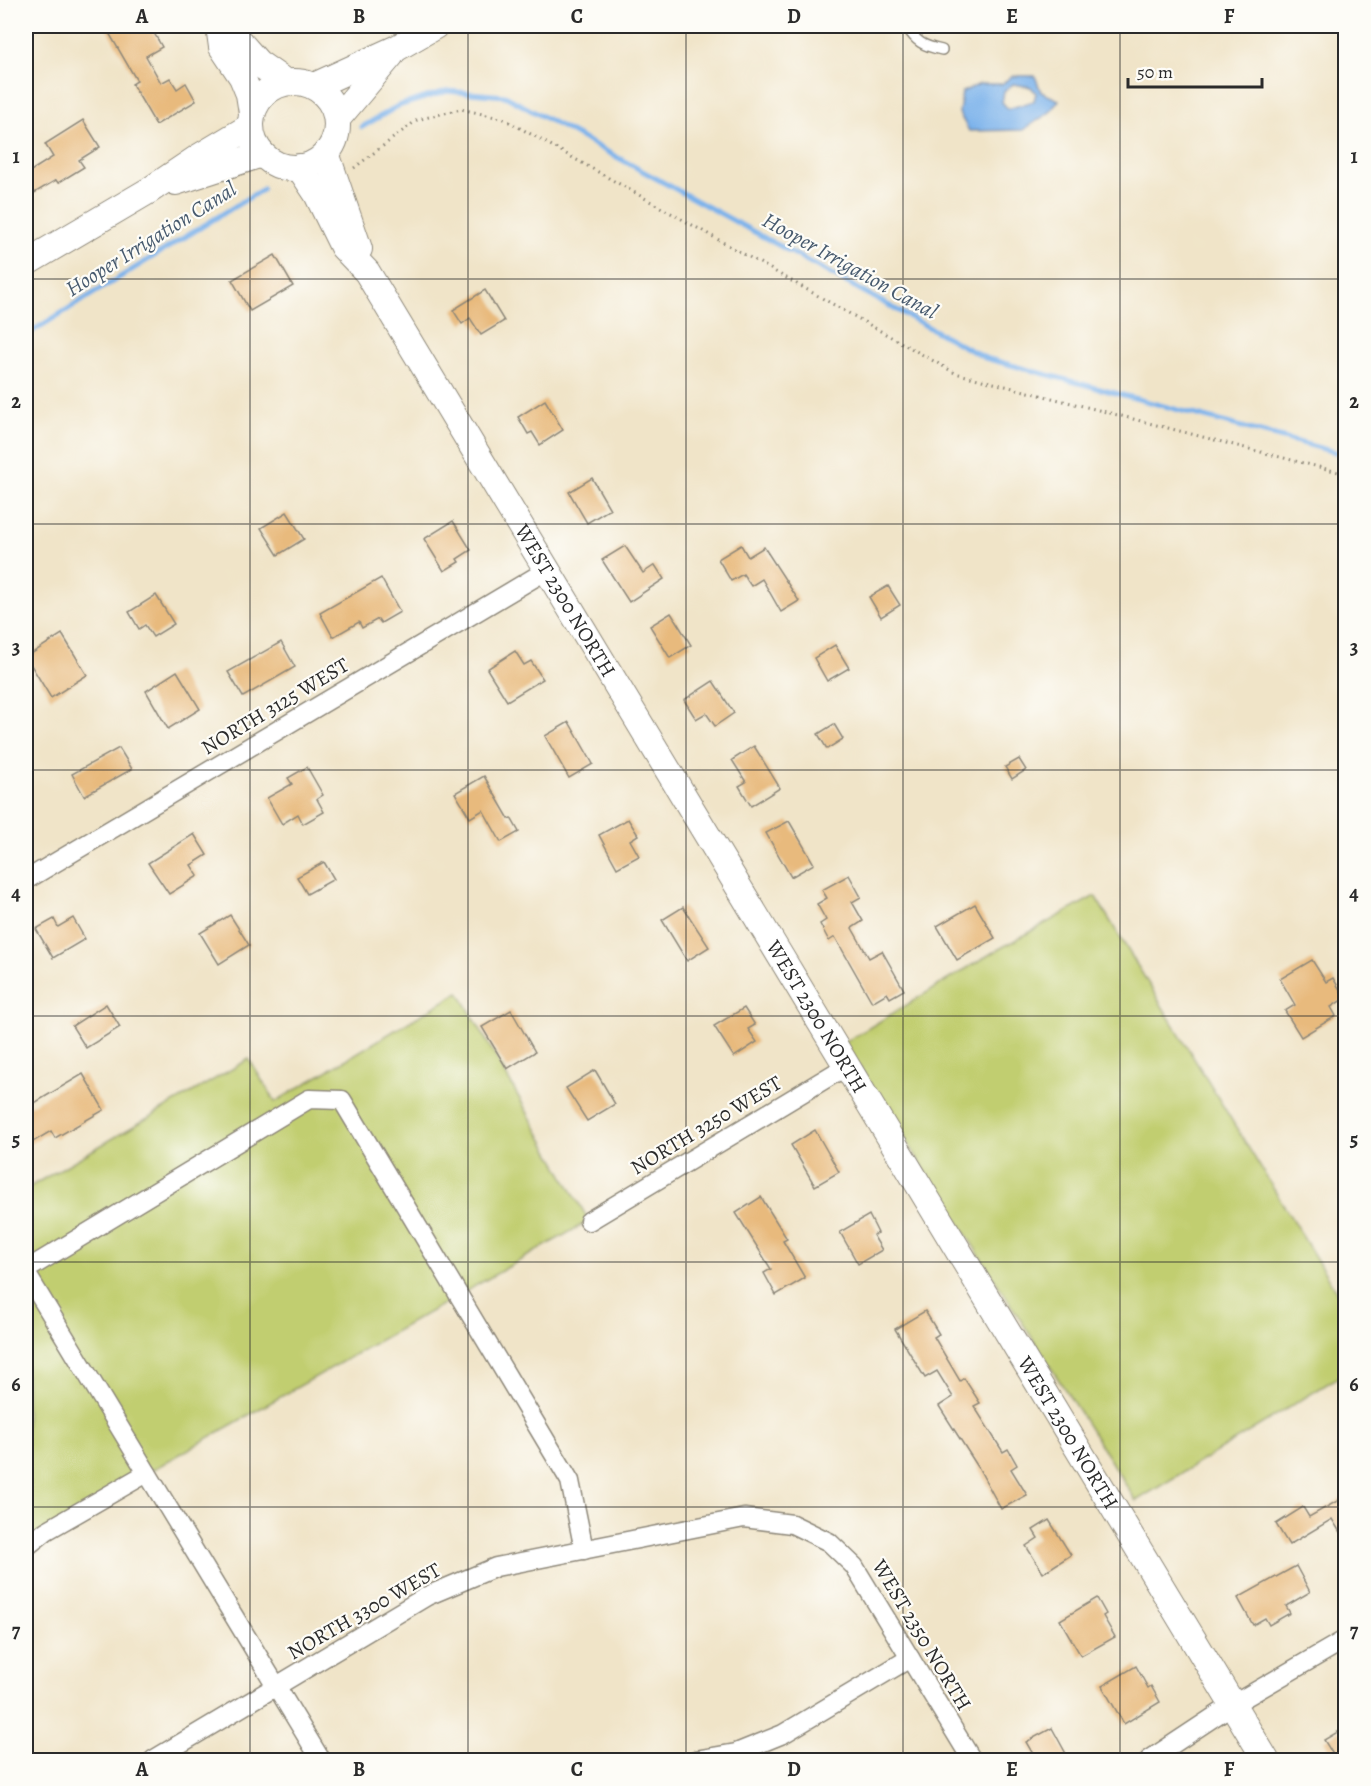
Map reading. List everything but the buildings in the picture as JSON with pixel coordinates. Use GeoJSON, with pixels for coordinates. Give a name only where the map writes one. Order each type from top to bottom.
{"type":"FeatureCollection","features":[{"type":"Feature","properties":{"kind":"street"},"geometry":{"type":"LineString","coordinates":[[220,26],[236,38],[258,63],[285,82]]}},
{"type":"Feature","properties":{"kind":"street"},"geometry":{"type":"LineString","coordinates":[[26,263],[150,190],[199,157],[251,119],[258,101],[267,91],[285,82],[299,82],[314,86],[326,95],[333,107],[337,119],[336,131],[333,143],[326,153],[312,164],[299,167],[286,167],[273,163],[262,154],[252,136],[251,119],[249,94],[242,77],[222,47],[220,26]]}},
{"type":"Feature","properties":{"kind":"street"},"geometry":{"type":"LineString","coordinates":[[314,86],[397,48],[435,26]]}},
{"type":"Feature","properties":{"kind":"street"},"geometry":{"type":"LineString","coordinates":[[337,119],[397,48]]}},
{"type":"Feature","properties":{"kind":"street","name":"WEST 2300 NORTH"},"geometry":{"type":"LineString","coordinates":[[326,153],[367,272],[1266,1761]]}},
{"type":"Feature","properties":{"kind":"street"},"geometry":{"type":"LineString","coordinates":[[150,190],[262,154]]}},
{"type":"Feature","properties":{"kind":"street","name":"WEST 2300 NORTH"},"geometry":{"type":"LineString","coordinates":[[299,167],[317,194],[343,247],[367,272]]}},
{"type":"Feature","properties":{"kind":"street","name":"NORTH 3125 WEST"},"geometry":{"type":"LineString","coordinates":[[26,880],[547,570]]}},
{"type":"Feature","properties":{"kind":"street","name":"NORTH 3250 WEST"},"geometry":{"type":"LineString","coordinates":[[589,1221],[846,1067]]}},
{"type":"Feature","properties":{"kind":"street"},"geometry":{"type":"LineString","coordinates":[[321,1761],[26,1272],[309,1100],[342,1100],[570,1481],[584,1550]]}},
{"type":"Feature","properties":{"kind":"street"},"geometry":{"type":"LineString","coordinates":[[26,1547],[46,1532],[147,1473]]}},
{"type":"Feature","properties":{"kind":"street","name":"NORTH 3300 WEST"},"geometry":{"type":"LineString","coordinates":[[153,1761],[427,1596],[496,1567],[744,1518],[792,1524]]}},
{"type":"Feature","properties":{"kind":"street","name":"WEST 2350 NORTH"},"geometry":{"type":"LineString","coordinates":[[792,1524],[829,1542],[854,1566],[972,1761]]}},
{"type":"Feature","properties":{"kind":"street"},"geometry":{"type":"LineString","coordinates":[[1149,1761],[1233,1705],[1346,1639]]}},
{"type":"Feature","properties":{"kind":"street"},"geometry":{"type":"LineString","coordinates":[[695,1761],[736,1753],[783,1734],[910,1658]]}},
{"type":"Feature","properties":{"kind":"lane"},"geometry":{"type":"LineString","coordinates":[[906,26],[914,38],[928,47],[942,50]]}},
{"type":"Feature","properties":{"kind":"path"},"geometry":{"type":"LineString","coordinates":[[348,172],[417,120],[461,109],[504,119],[955,373],[1346,474]]}},
{"type":"Feature","properties":{"kind":"green space"},"geometry":{"type":"Polygon","coordinates":[[[1095,896],[1345,1306],[1345,1373],[1136,1501],[844,1043],[992,953],[1095,896]]]}},
{"type":"Feature","properties":{"kind":"green space"},"geometry":{"type":"Polygon","coordinates":[[[459,992],[589,1221],[26,1542],[26,1189],[249,1059],[275,1102],[459,992]]]}},
{"type":"Feature","properties":{"kind":"water"},"geometry":{"type":"Polygon","coordinates":[[[1012,76],[1035,76],[1041,92],[1059,100],[1050,112],[1023,130],[969,131],[959,113],[962,92],[980,84],[1002,84],[1012,76]],[[1013,84],[1004,92],[1002,102],[1008,109],[1034,101],[1036,93],[1031,87],[1013,84]]]}},
{"type":"Feature","properties":{"kind":"waterway","name":"Hooper Irrigation Canal"},"geometry":{"type":"LineString","coordinates":[[362,127],[398,106],[447,91],[505,96],[985,358],[1346,455]]}},
{"type":"Feature","properties":{"kind":"waterway","name":"Hooper Irrigation Canal"},"geometry":{"type":"LineString","coordinates":[[26,335],[263,189]]}}]}
